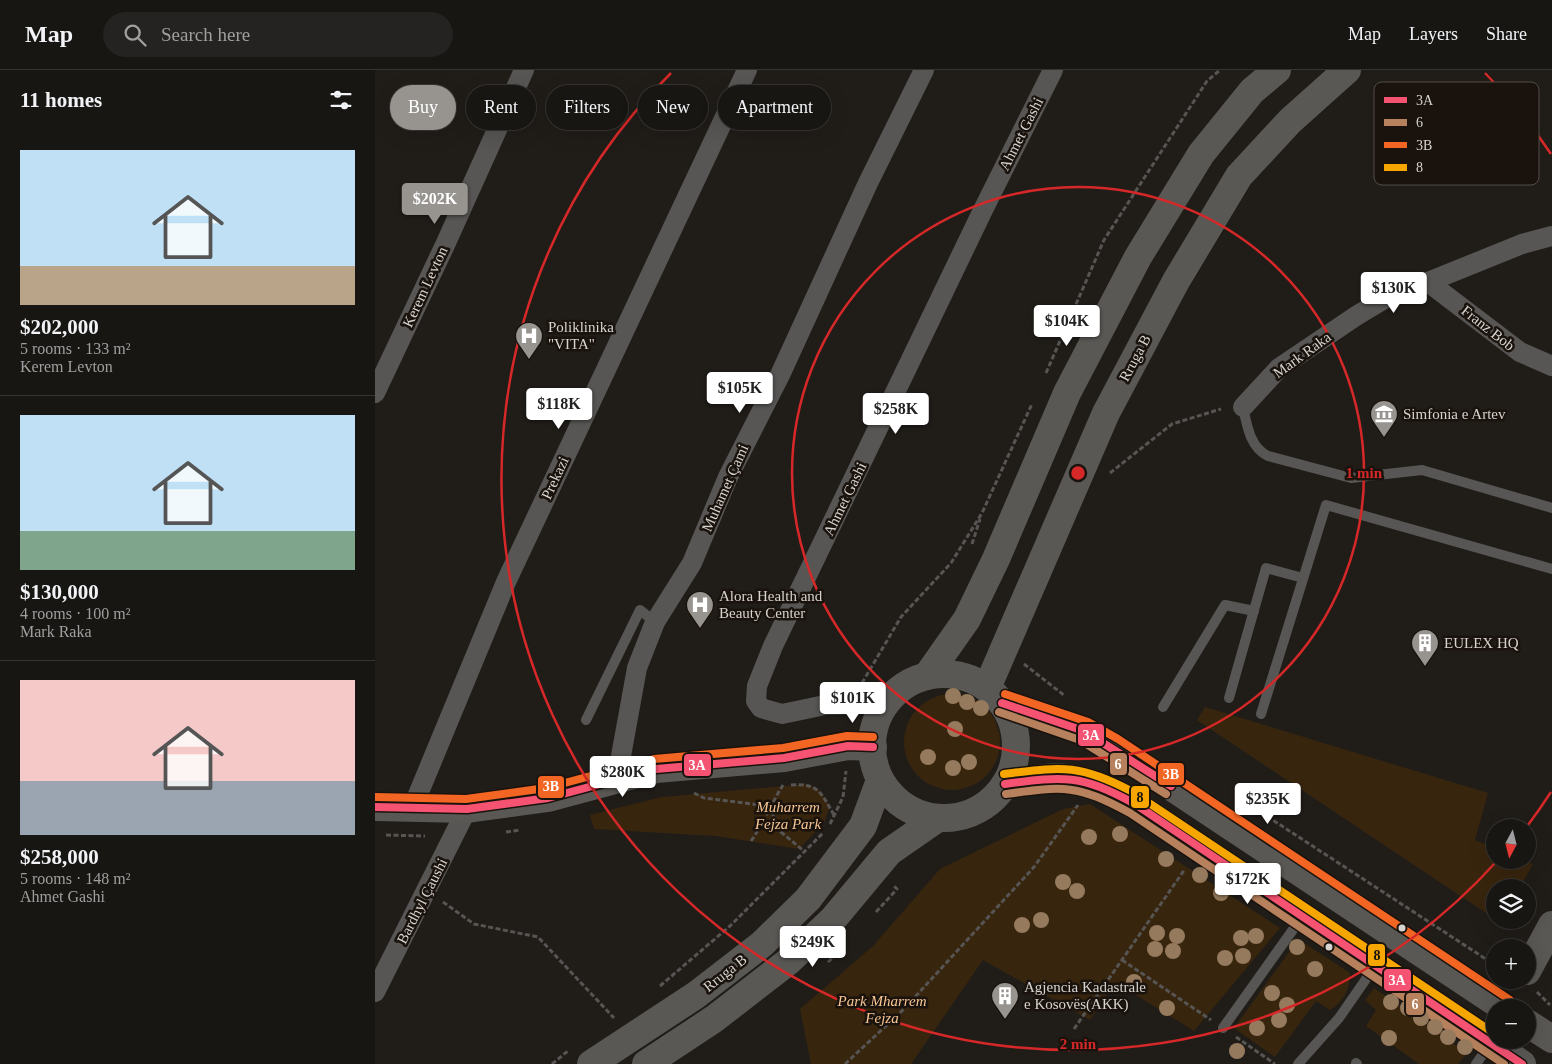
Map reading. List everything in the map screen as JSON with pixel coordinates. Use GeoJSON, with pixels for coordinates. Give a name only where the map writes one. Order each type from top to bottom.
{"type":"FeatureCollection","features":[{"type":"Feature","properties":{"kind":"main road"},"geometry":{"type":"LineString","coordinates":[[927,676],[967,619],[997,560],[1067,393],[1138,257],[1201,154],[1252,91],[1277,70]]}},
{"type":"Feature","properties":{"kind":"main road","name":"Rruga B"},"geometry":{"type":"LineString","coordinates":[[994,696],[1106,413],[1176,281],[1239,176],[1290,121],[1347,70]]}},
{"type":"Feature","properties":{"kind":"main road"},"geometry":{"type":"LineString","coordinates":[[375,807],[467,809],[548,798],[656,769],[784,758],[861,746],[871,742],[874,724],[886,703],[905,685],[927,676],[941,674],[962,676],[994,696],[1084,731],[1113,748],[1490,999]]}},
{"type":"Feature","properties":{"kind":"main road"},"geometry":{"type":"LineString","coordinates":[[861,746],[873,760],[880,780],[888,792],[902,805],[924,816],[938,818],[955,817],[977,810],[997,795],[1005,784],[1014,764],[1016,742],[1012,722],[994,696]]}},
{"type":"Feature","properties":{"kind":"main road"},"geometry":{"type":"LineString","coordinates":[[1005,784],[1065,777],[1090,782],[1135,804],[1376,965],[1486,1041]]}},
{"type":"Feature","properties":{"kind":"main road","name":"Rruga B"},"geometry":{"type":"LineString","coordinates":[[583,1054],[696,996],[761,944],[809,899],[863,826],[880,780]]}},
{"type":"Feature","properties":{"kind":"main road","name":"Rruga B"},"geometry":{"type":"LineString","coordinates":[[647,1064],[714,1019],[789,961],[833,918],[889,852],[938,818]]}},
{"type":"Feature","properties":{"kind":"main road"},"geometry":{"type":"LineString","coordinates":[[1536,954],[1552,925]]}},
{"type":"Feature","properties":{"kind":"main road"},"geometry":{"type":"LineString","coordinates":[[1536,1029],[1552,1039]]}},
{"type":"Feature","properties":{"kind":"main road"},"geometry":{"type":"LineString","coordinates":[[1498,1049],[1522,1064]]}},
{"type":"Feature","properties":{"kind":"street","name":"Kerem Levton"},"geometry":{"type":"LineString","coordinates":[[375,393],[445,245],[524,70]]}},
{"type":"Feature","properties":{"kind":"street","name":"Prekazi"},"geometry":{"type":"LineString","coordinates":[[412,809],[506,582],[747,70]]}},
{"type":"Feature","properties":{"kind":"street","name":"Muhamet Çami"},"geometry":{"type":"LineString","coordinates":[[617,778],[637,668],[655,622],[692,563],[728,477],[780,375],[868,183],[924,70]]}},
{"type":"Feature","properties":{"kind":"street","name":"Ahmet Gashi"},"geometry":{"type":"LineString","coordinates":[[886,703],[825,705],[782,714],[761,708],[756,701],[757,686],[773,646],[979,218],[1053,70]]}},
{"type":"Feature","properties":{"kind":"street","name":"Mark Raka"},"geometry":{"type":"LineString","coordinates":[[1243,407],[1279,368],[1395,292],[1428,282],[1522,244],[1552,236]]}},
{"type":"Feature","properties":{"kind":"street","name":"Franz Bob"},"geometry":{"type":"LineString","coordinates":[[1428,282],[1520,352],[1552,366]]}},
{"type":"Feature","properties":{"kind":"street","name":"Bardhyl Çaushi"},"geometry":{"type":"LineString","coordinates":[[375,992],[467,809]]}},
{"type":"Feature","properties":{"kind":"lane"},"geometry":{"type":"LineString","coordinates":[[1243,407],[1251,438],[1259,451],[1268,456],[1351,478],[1422,470],[1552,508]]}},
{"type":"Feature","properties":{"kind":"lane"},"geometry":{"type":"LineString","coordinates":[[1261,714],[1326,505],[1552,569]]}},
{"type":"Feature","properties":{"kind":"lane"},"geometry":{"type":"LineString","coordinates":[[1229,698],[1266,568],[1303,578]]}},
{"type":"Feature","properties":{"kind":"lane"},"geometry":{"type":"LineString","coordinates":[[1163,707],[1225,605],[1254,612]]}},
{"type":"Feature","properties":{"kind":"lane"},"geometry":{"type":"LineString","coordinates":[[586,720],[640,610],[655,622]]}},
{"type":"Feature","properties":{"kind":"lane"},"geometry":{"type":"LineString","coordinates":[[1223,1028],[1302,916]]}},
{"type":"Feature","properties":{"kind":"lane"},"geometry":{"type":"LineString","coordinates":[[1298,1064],[1339,1018],[1376,965]]}},
{"type":"Feature","properties":{"kind":"path"},"geometry":{"type":"LineString","coordinates":[[1042,381],[1103,240],[1207,81],[1220,70]]}},
{"type":"Feature","properties":{"kind":"path"},"geometry":{"type":"LineString","coordinates":[[901,617],[951,564],[982,513],[1035,398]]}},
{"type":"Feature","properties":{"kind":"path"},"geometry":{"type":"LineString","coordinates":[[1112,470],[1172,424],[1213,410],[1243,407]]}},
{"type":"Feature","properties":{"kind":"path"},"geometry":{"type":"LineString","coordinates":[[1107,477],[1115,462]]}},
{"type":"Feature","properties":{"kind":"path"},"geometry":{"type":"LineString","coordinates":[[971,547],[982,513]]}},
{"type":"Feature","properties":{"kind":"path"},"geometry":{"type":"LineString","coordinates":[[1022,662],[1035,673]]}},
{"type":"Feature","properties":{"kind":"path"},"geometry":{"type":"LineString","coordinates":[[835,815],[861,746]]}},
{"type":"Feature","properties":{"kind":"path"},"geometry":{"type":"LineString","coordinates":[[773,786],[807,784],[820,790],[835,815]]}},
{"type":"Feature","properties":{"kind":"path"},"geometry":{"type":"LineString","coordinates":[[751,841],[766,819],[769,806],[783,785]]}},
{"type":"Feature","properties":{"kind":"path"},"geometry":{"type":"LineString","coordinates":[[686,794],[703,792]]}},
{"type":"Feature","properties":{"kind":"path"},"geometry":{"type":"LineString","coordinates":[[694,793],[704,798],[769,806]]}},
{"type":"Feature","properties":{"kind":"path"},"geometry":{"type":"LineString","coordinates":[[845,1064],[903,1009],[1034,867],[1082,799]]}},
{"type":"Feature","properties":{"kind":"path"},"geometry":{"type":"LineString","coordinates":[[769,806],[781,832],[805,852]]}},
{"type":"Feature","properties":{"kind":"path","name":"Rruga B"},"geometry":{"type":"LineString","coordinates":[[658,987],[730,926],[829,827],[835,815]]}},
{"type":"Feature","properties":{"kind":"path"},"geometry":{"type":"LineString","coordinates":[[501,832],[527,829]]}},
{"type":"Feature","properties":{"kind":"path"},"geometry":{"type":"LineString","coordinates":[[1074,1030],[1199,847]]}},
{"type":"Feature","properties":{"kind":"path"},"geometry":{"type":"LineString","coordinates":[[427,890],[474,924],[538,937],[614,1018]]}},
{"type":"Feature","properties":{"kind":"path"},"geometry":{"type":"LineString","coordinates":[[1122,960],[1275,1064]]}},
{"type":"Feature","properties":{"kind":"path"},"geometry":{"type":"LineString","coordinates":[[606,1023],[621,1013]]}},
{"type":"Feature","properties":{"kind":"path"},"geometry":{"type":"LineString","coordinates":[[551,1064],[583,1054]]}},
{"type":"Feature","properties":{"kind":"green space"},"geometry":{"type":"Polygon","coordinates":[[[952,694],[970,698],[986,708],[996,724],[1000,742],[996,760],[986,776],[970,786],[952,790],[934,786],[918,776],[908,760],[904,742],[908,724],[918,708],[934,698],[952,694]]]}},
{"type":"Feature","properties":{"kind":"green space"},"geometry":{"type":"Polygon","coordinates":[[[1205,707],[1488,793],[1475,840],[1486,844],[1486,869],[1530,869],[1525,879],[1486,879],[1486,913],[1197,720],[1205,707]]]}},
{"type":"Feature","properties":{"kind":"green space","name":"Muharrem Fejza Park"},"geometry":{"type":"Polygon","coordinates":[[[807,784],[820,790],[830,806],[824,823],[799,849],[716,836],[594,829],[590,815],[662,797],[807,784]]]}},
{"type":"Feature","properties":{"kind":"green space","name":"Park Mharrem Fejza"},"geometry":{"type":"Polygon","coordinates":[[[1090,804],[1280,928],[1194,1031],[1115,982],[1090,1020],[983,960],[911,1064],[811,1064],[800,1009],[873,946],[940,869],[1063,809],[1090,804]]]}},
{"type":"Feature","properties":{"kind":"green space"},"geometry":{"type":"Polygon","coordinates":[[[1301,941],[1350,973],[1349,984],[1342,999],[1330,1010],[1316,1001],[1275,1057],[1234,1028],[1292,948],[1301,941]]]}},
{"type":"Feature","properties":{"kind":"green space"},"geometry":{"type":"Polygon","coordinates":[[[1374,988],[1467,1053],[1458,1064],[1419,1064],[1366,1026],[1376,1010],[1365,1000],[1374,988]]]}},
{"type":"Feature","properties":{"kind":"transit line","name":"3B"},"geometry":{"type":"LineString","coordinates":[[1005,694],[1088,722],[1118,739],[1508,999]]}},
{"type":"Feature","properties":{"kind":"transit line","name":"3A"},"geometry":{"type":"LineString","coordinates":[[1002,703],[1084,731],[1171,786]]}},
{"type":"Feature","properties":{"kind":"transit line","name":"6"},"geometry":{"type":"LineString","coordinates":[[999,712],[1080,740],[1166,794]]}},
{"type":"Feature","properties":{"kind":"transit line","name":"3B"},"geometry":{"type":"LineString","coordinates":[[375,797],[466,799],[546,788],[654,759],[783,748],[847,736],[873,737]]}},
{"type":"Feature","properties":{"kind":"transit line","name":"3A"},"geometry":{"type":"LineString","coordinates":[[375,807],[467,809],[548,798],[656,769],[784,758],[848,746],[873,747]]}},
{"type":"Feature","properties":{"kind":"transit line","name":"8"},"geometry":{"type":"LineString","coordinates":[[1004,774],[1069,769],[1083,771],[1131,791],[1486,1028]]}},
{"type":"Feature","properties":{"kind":"transit line","name":"3A"},"geometry":{"type":"LineString","coordinates":[[1005,784],[1058,779],[1086,782],[1135,804],[1522,1064]]}},
{"type":"Feature","properties":{"kind":"transit line","name":"6"},"geometry":{"type":"LineString","coordinates":[[1006,794],[1057,789],[1070,790],[1083,792],[1130,813],[1504,1064]]}},
{"type":"Feature","properties":{"kind":"place","name":"Poliklinika \"VITA\""},"geometry":{"type":"Point","coordinates":[529,360]}},
{"type":"Feature","properties":{"kind":"place","name":"Simfonia e Artev"},"geometry":{"type":"Point","coordinates":[1384,438]}},
{"type":"Feature","properties":{"kind":"place","name":"Alora Health and Beauty Center"},"geometry":{"type":"Point","coordinates":[700,629]}},
{"type":"Feature","properties":{"kind":"place","name":"EULEX HQ"},"geometry":{"type":"Point","coordinates":[1425,667]}},
{"type":"Feature","properties":{"kind":"place","name":"Agjencia Kadastrale e Kosovës(AKK)"},"geometry":{"type":"Point","coordinates":[1005,1020]}}]}
